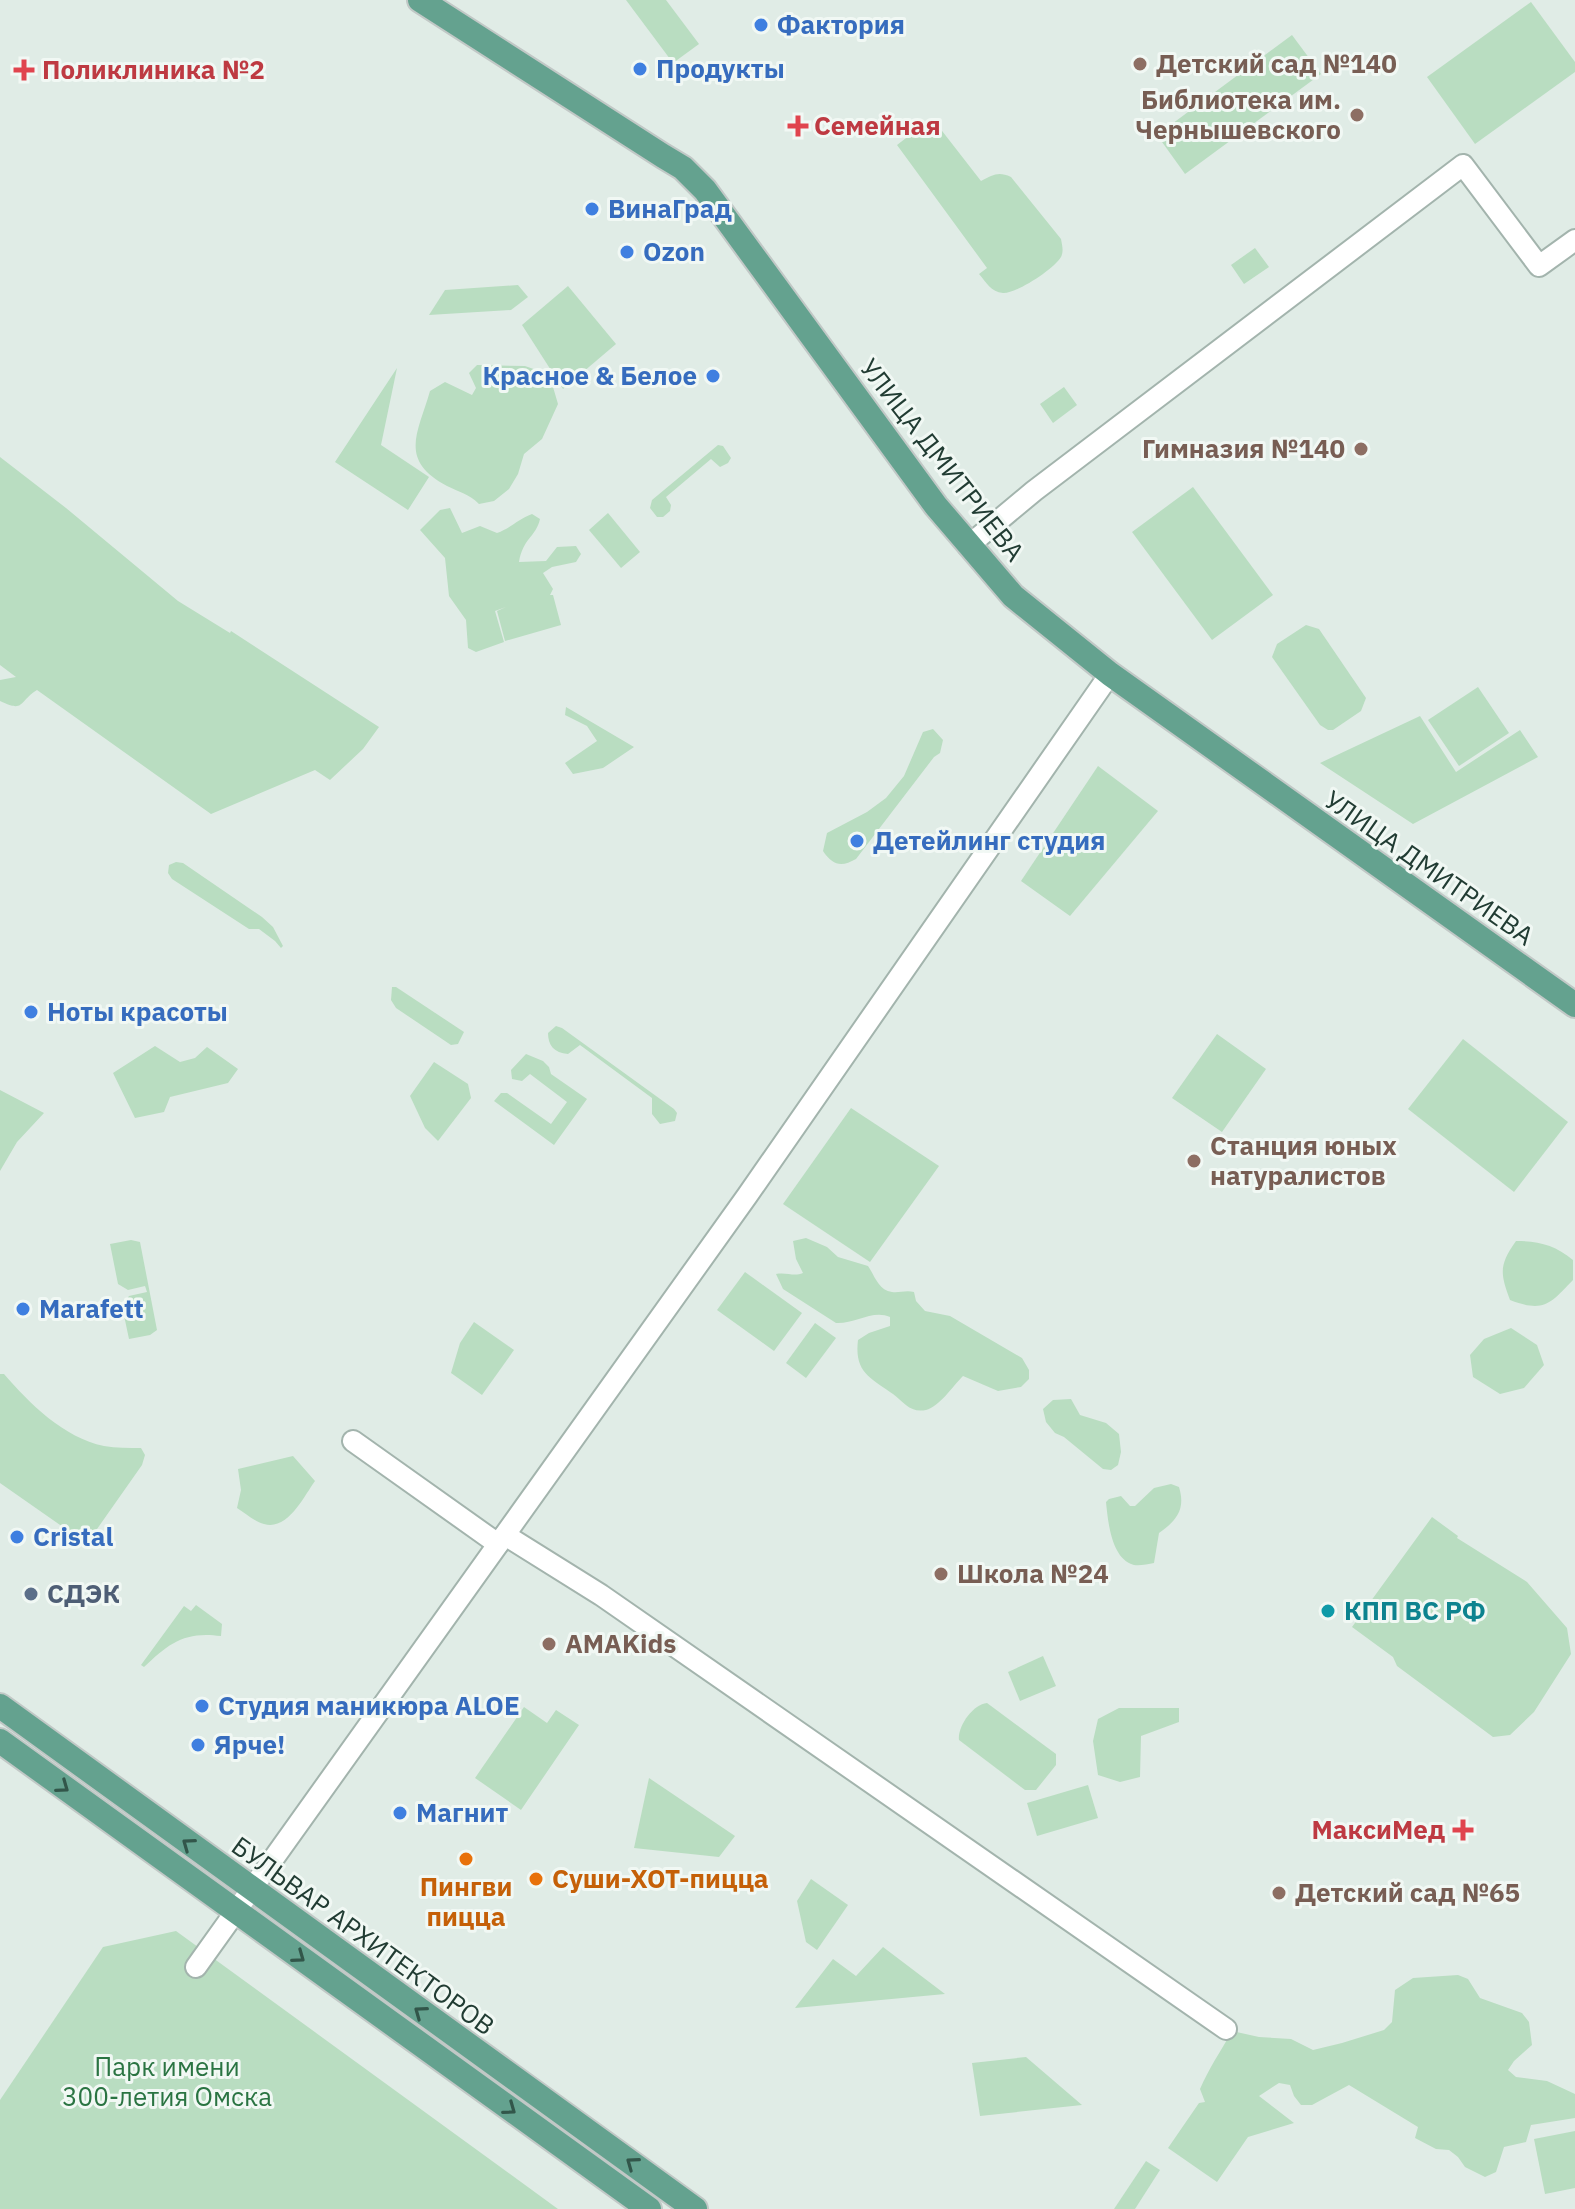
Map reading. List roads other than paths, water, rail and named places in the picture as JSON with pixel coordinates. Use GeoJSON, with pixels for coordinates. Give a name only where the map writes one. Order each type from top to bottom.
{"type":"FeatureCollection","features":[{"type":"Feature","properties":{"kind":"main road","name":"УЛИЦА ДМИТРИЕВА"},"geometry":{"type":"LineString","coordinates":[[420,0],[683,168],[705,190],[927,494],[1013,596],[1110,674],[1575,1005]]}},
{"type":"Feature","properties":{"kind":"main road","name":"БУЛЬВАР АРХИТЕКТОРОВ"},"geometry":{"type":"LineString","coordinates":[[0,1706],[243,1900],[649,2209]]}},
{"type":"Feature","properties":{"kind":"main road","name":"БУЛЬВАР АРХИТЕКТОРОВ"},"geometry":{"type":"LineString","coordinates":[[0,1741],[243,1900],[695,2209]]}},
{"type":"Feature","properties":{"kind":"street"},"geometry":{"type":"LineString","coordinates":[[968,546],[1025,497],[1463,165],[1539,266],[1575,240]]}},
{"type":"Feature","properties":{"kind":"street"},"geometry":{"type":"LineString","coordinates":[[196,1967],[754,1187],[1110,674]]}},
{"type":"Feature","properties":{"kind":"street"},"geometry":{"type":"LineString","coordinates":[[353,1441],[501,1539],[601,1595],[1226,2029]]}},
{"type":"Feature","properties":{"kind":"place","name":"Фактория"},"geometry":{"type":"Point","coordinates":[761,25]}},
{"type":"Feature","properties":{"kind":"place","name":"Детский сад №140"},"geometry":{"type":"Point","coordinates":[1140,64]}},
{"type":"Feature","properties":{"kind":"place","name":"Продукты"},"geometry":{"type":"Point","coordinates":[640,69]}},
{"type":"Feature","properties":{"kind":"place","name":"Поликлиника №2"},"geometry":{"type":"Point","coordinates":[24,70]}},
{"type":"Feature","properties":{"kind":"place","name":"Библиотека им. Чернышевского"},"geometry":{"type":"Point","coordinates":[1357,115]}},
{"type":"Feature","properties":{"kind":"place","name":"Семейная"},"geometry":{"type":"Point","coordinates":[798,126]}},
{"type":"Feature","properties":{"kind":"place","name":"ВинаГрад"},"geometry":{"type":"Point","coordinates":[592,209]}},
{"type":"Feature","properties":{"kind":"place","name":"Ozon"},"geometry":{"type":"Point","coordinates":[627,252]}},
{"type":"Feature","properties":{"kind":"place","name":"Красное & Белое"},"geometry":{"type":"Point","coordinates":[713,376]}},
{"type":"Feature","properties":{"kind":"place","name":"Гимназия №140"},"geometry":{"type":"Point","coordinates":[1361,449]}},
{"type":"Feature","properties":{"kind":"place","name":"Детейлинг студия"},"geometry":{"type":"Point","coordinates":[857,841]}},
{"type":"Feature","properties":{"kind":"place","name":"Ноты красоты"},"geometry":{"type":"Point","coordinates":[31,1012]}},
{"type":"Feature","properties":{"kind":"place","name":"Станция юных натуралистов"},"geometry":{"type":"Point","coordinates":[1194,1161]}},
{"type":"Feature","properties":{"kind":"place","name":"Marafett"},"geometry":{"type":"Point","coordinates":[23,1309]}},
{"type":"Feature","properties":{"kind":"place","name":"Cristal"},"geometry":{"type":"Point","coordinates":[17,1537]}},
{"type":"Feature","properties":{"kind":"place","name":"Школа №24"},"geometry":{"type":"Point","coordinates":[941,1574]}},
{"type":"Feature","properties":{"kind":"place","name":"СДЭК"},"geometry":{"type":"Point","coordinates":[31,1594]}},
{"type":"Feature","properties":{"kind":"place","name":"КПП ВС РФ"},"geometry":{"type":"Point","coordinates":[1328,1611]}},
{"type":"Feature","properties":{"kind":"place","name":"AMAKids"},"geometry":{"type":"Point","coordinates":[549,1644]}},
{"type":"Feature","properties":{"kind":"place","name":"Студия маникюра ALOE"},"geometry":{"type":"Point","coordinates":[202,1706]}},
{"type":"Feature","properties":{"kind":"place","name":"Ярче!"},"geometry":{"type":"Point","coordinates":[198,1745]}},
{"type":"Feature","properties":{"kind":"place","name":"Магнит"},"geometry":{"type":"Point","coordinates":[400,1813]}},
{"type":"Feature","properties":{"kind":"place","name":"МаксиМед"},"geometry":{"type":"Point","coordinates":[1463,1830]}},
{"type":"Feature","properties":{"kind":"place","name":"Пингви пицца"},"geometry":{"type":"Point","coordinates":[466,1859]}},
{"type":"Feature","properties":{"kind":"place","name":"Суши-ХОТ-пицца"},"geometry":{"type":"Point","coordinates":[536,1879]}},
{"type":"Feature","properties":{"kind":"place","name":"Детский сад №65"},"geometry":{"type":"Point","coordinates":[1279,1893]}},
{"type":"Feature","properties":{"kind":"park label","name":"Парк имени 300-летия Омска"},"geometry":{"type":"Point","coordinates":[167,2082]}}]}
